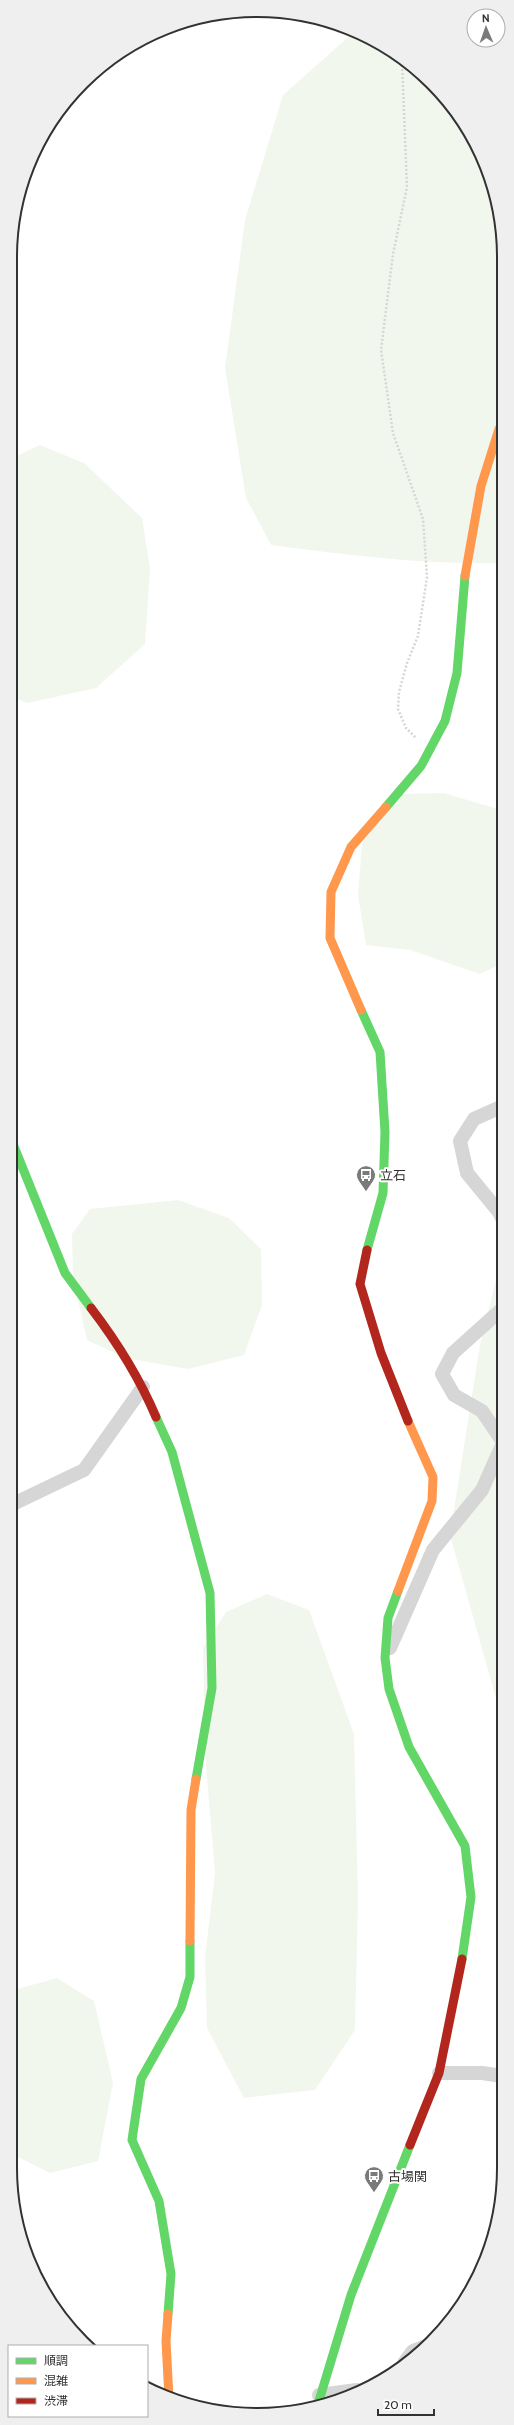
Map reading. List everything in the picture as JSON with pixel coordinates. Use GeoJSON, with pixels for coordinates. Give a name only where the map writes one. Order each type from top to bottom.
{"type":"FeatureCollection","features":[{"type":"Feature","properties":{"kind":"street"},"geometry":{"type":"LineString","coordinates":[[319,2400],[351,2295],[439,2073],[462,1958],[471,1896],[465,1846],[409,1747],[389,1689],[385,1658],[388,1618],[432,1501],[433,1477],[421,1454],[381,1353],[360,1284],[369,1239],[383,1193],[385,1132],[380,1052],[330,938],[331,892],[352,846],[421,766],[445,721],[457,673],[462,591],[480,494],[497,436]]}},
{"type":"Feature","properties":{"kind":"street"},"geometry":{"type":"LineString","coordinates":[[497,1109],[474,1119],[460,1141],[467,1173],[497,1210]]}},
{"type":"Feature","properties":{"kind":"street"},"geometry":{"type":"LineString","coordinates":[[17,1154],[65,1273],[116,1341],[143,1387],[172,1452],[210,1593],[212,1688],[191,1810],[190,1976],[181,2008],[141,2079],[132,2140],[159,2201],[171,2274],[166,2341],[169,2391]]}},
{"type":"Feature","properties":{"kind":"street"},"geometry":{"type":"LineString","coordinates":[[497,1313],[453,1353],[442,1374],[454,1395],[482,1411],[497,1434]]}},
{"type":"Feature","properties":{"kind":"street"},"geometry":{"type":"LineString","coordinates":[[17,1502],[84,1470],[143,1387]]}},
{"type":"Feature","properties":{"kind":"street"},"geometry":{"type":"LineString","coordinates":[[385,1658],[433,1550],[482,1490],[497,1454]]}},
{"type":"Feature","properties":{"kind":"street"},"geometry":{"type":"LineString","coordinates":[[439,2073],[482,2073],[497,2075]]}},
{"type":"Feature","properties":{"kind":"path"},"geometry":{"type":"LineString","coordinates":[[402,66],[407,187],[393,254],[382,350],[393,433],[423,520],[427,577],[418,636],[407,663],[399,692],[398,709],[406,728],[429,750]]}},
{"type":"Feature","properties":{"kind":"shaded area"},"geometry":{"type":"Polygon","coordinates":[[[350,36],[390,57],[427,87],[457,124],[479,165],[489,195],[492,210],[495,226],[497,257],[497,563],[415,561],[271,545],[246,498],[225,368],[245,220],[283,95],[350,36]]]}},
{"type":"Feature","properties":{"kind":"shaded area"},"geometry":{"type":"Polygon","coordinates":[[[40,445],[84,463],[142,518],[150,568],[145,644],[96,688],[28,703],[17,699],[17,456],[40,445]]]}},
{"type":"Feature","properties":{"kind":"shaded area"},"geometry":{"type":"Polygon","coordinates":[[[444,793],[497,809],[497,966],[480,974],[410,950],[366,945],[358,895],[363,832],[394,794],[444,793]]]}},
{"type":"Feature","properties":{"kind":"shaded area"},"geometry":{"type":"Polygon","coordinates":[[[178,1200],[229,1218],[261,1249],[262,1305],[244,1355],[188,1369],[125,1358],[87,1340],[73,1278],[72,1234],[90,1209],[178,1200]]]}},
{"type":"Feature","properties":{"kind":"shaded area"},"geometry":{"type":"Polygon","coordinates":[[[497,1276],[497,1697],[495,1695],[450,1535],[480,1345],[497,1276]]]}},
{"type":"Feature","properties":{"kind":"shaded area"},"geometry":{"type":"Polygon","coordinates":[[[267,1594],[309,1610],[354,1734],[358,1899],[355,2030],[315,2090],[244,2098],[207,2028],[205,1957],[215,1873],[206,1767],[203,1648],[226,1612],[267,1594]]]}},
{"type":"Feature","properties":{"kind":"shaded area"},"geometry":{"type":"Polygon","coordinates":[[[57,1978],[94,2001],[113,2083],[98,2161],[50,2173],[17,2156],[17,1989],[57,1978]]]}},
{"type":"Feature","properties":{"kind":"traffic: fast"},"geometry":{"type":"LineString","coordinates":[[386,807],[421,766],[445,721],[457,673],[465,576]]}},
{"type":"Feature","properties":{"kind":"traffic: fast"},"geometry":{"type":"LineString","coordinates":[[361,1010],[380,1052],[385,1132],[383,1193],[367,1250]]}},
{"type":"Feature","properties":{"kind":"traffic: fast"},"geometry":{"type":"LineString","coordinates":[[17,1154],[65,1273],[91,1308]]}},
{"type":"Feature","properties":{"kind":"traffic: fast"},"geometry":{"type":"LineString","coordinates":[[156,1417],[172,1452],[210,1593],[212,1688],[196,1779]]}},
{"type":"Feature","properties":{"kind":"traffic: fast"},"geometry":{"type":"LineString","coordinates":[[398,1591],[388,1618],[385,1658],[389,1689],[409,1747],[465,1846],[471,1897],[462,1959]]}},
{"type":"Feature","properties":{"kind":"traffic: fast"},"geometry":{"type":"LineString","coordinates":[[168,2314],[171,2274],[159,2201],[132,2140],[141,2079],[181,2008],[190,1977],[190,1941]]}},
{"type":"Feature","properties":{"kind":"traffic: fast"},"geometry":{"type":"LineString","coordinates":[[319,2400],[351,2295],[410,2145]]}},
{"type":"Feature","properties":{"kind":"traffic: slow"},"geometry":{"type":"LineString","coordinates":[[465,576],[481,486],[497,435]]}},
{"type":"Feature","properties":{"kind":"traffic: slow"},"geometry":{"type":"LineString","coordinates":[[361,1010],[330,938],[331,892],[351,847],[386,807]]}},
{"type":"Feature","properties":{"kind":"traffic: slow"},"geometry":{"type":"LineString","coordinates":[[398,1591],[432,1501],[433,1477],[408,1421]]}},
{"type":"Feature","properties":{"kind":"traffic: slow"},"geometry":{"type":"LineString","coordinates":[[190,1941],[191,1810],[196,1779]]}},
{"type":"Feature","properties":{"kind":"traffic: slow"},"geometry":{"type":"LineString","coordinates":[[168,2314],[166,2341],[169,2391]]}},
{"type":"Feature","properties":{"kind":"traffic: jam"},"geometry":{"type":"LineString","coordinates":[[367,1250],[360,1284],[381,1353],[408,1421]]}},
{"type":"Feature","properties":{"kind":"traffic: jam"},"geometry":{"type":"LineString","coordinates":[[91,1308],[127,1360],[156,1417]]}},
{"type":"Feature","properties":{"kind":"traffic: jam"},"geometry":{"type":"LineString","coordinates":[[410,2145],[439,2073],[462,1959]]}},
{"type":"Feature","properties":{"kind":"place","name":"立石"},"geometry":{"type":"Point","coordinates":[366,1192]}},
{"type":"Feature","properties":{"kind":"place","name":"古場関"},"geometry":{"type":"Point","coordinates":[374,2193]}}]}
